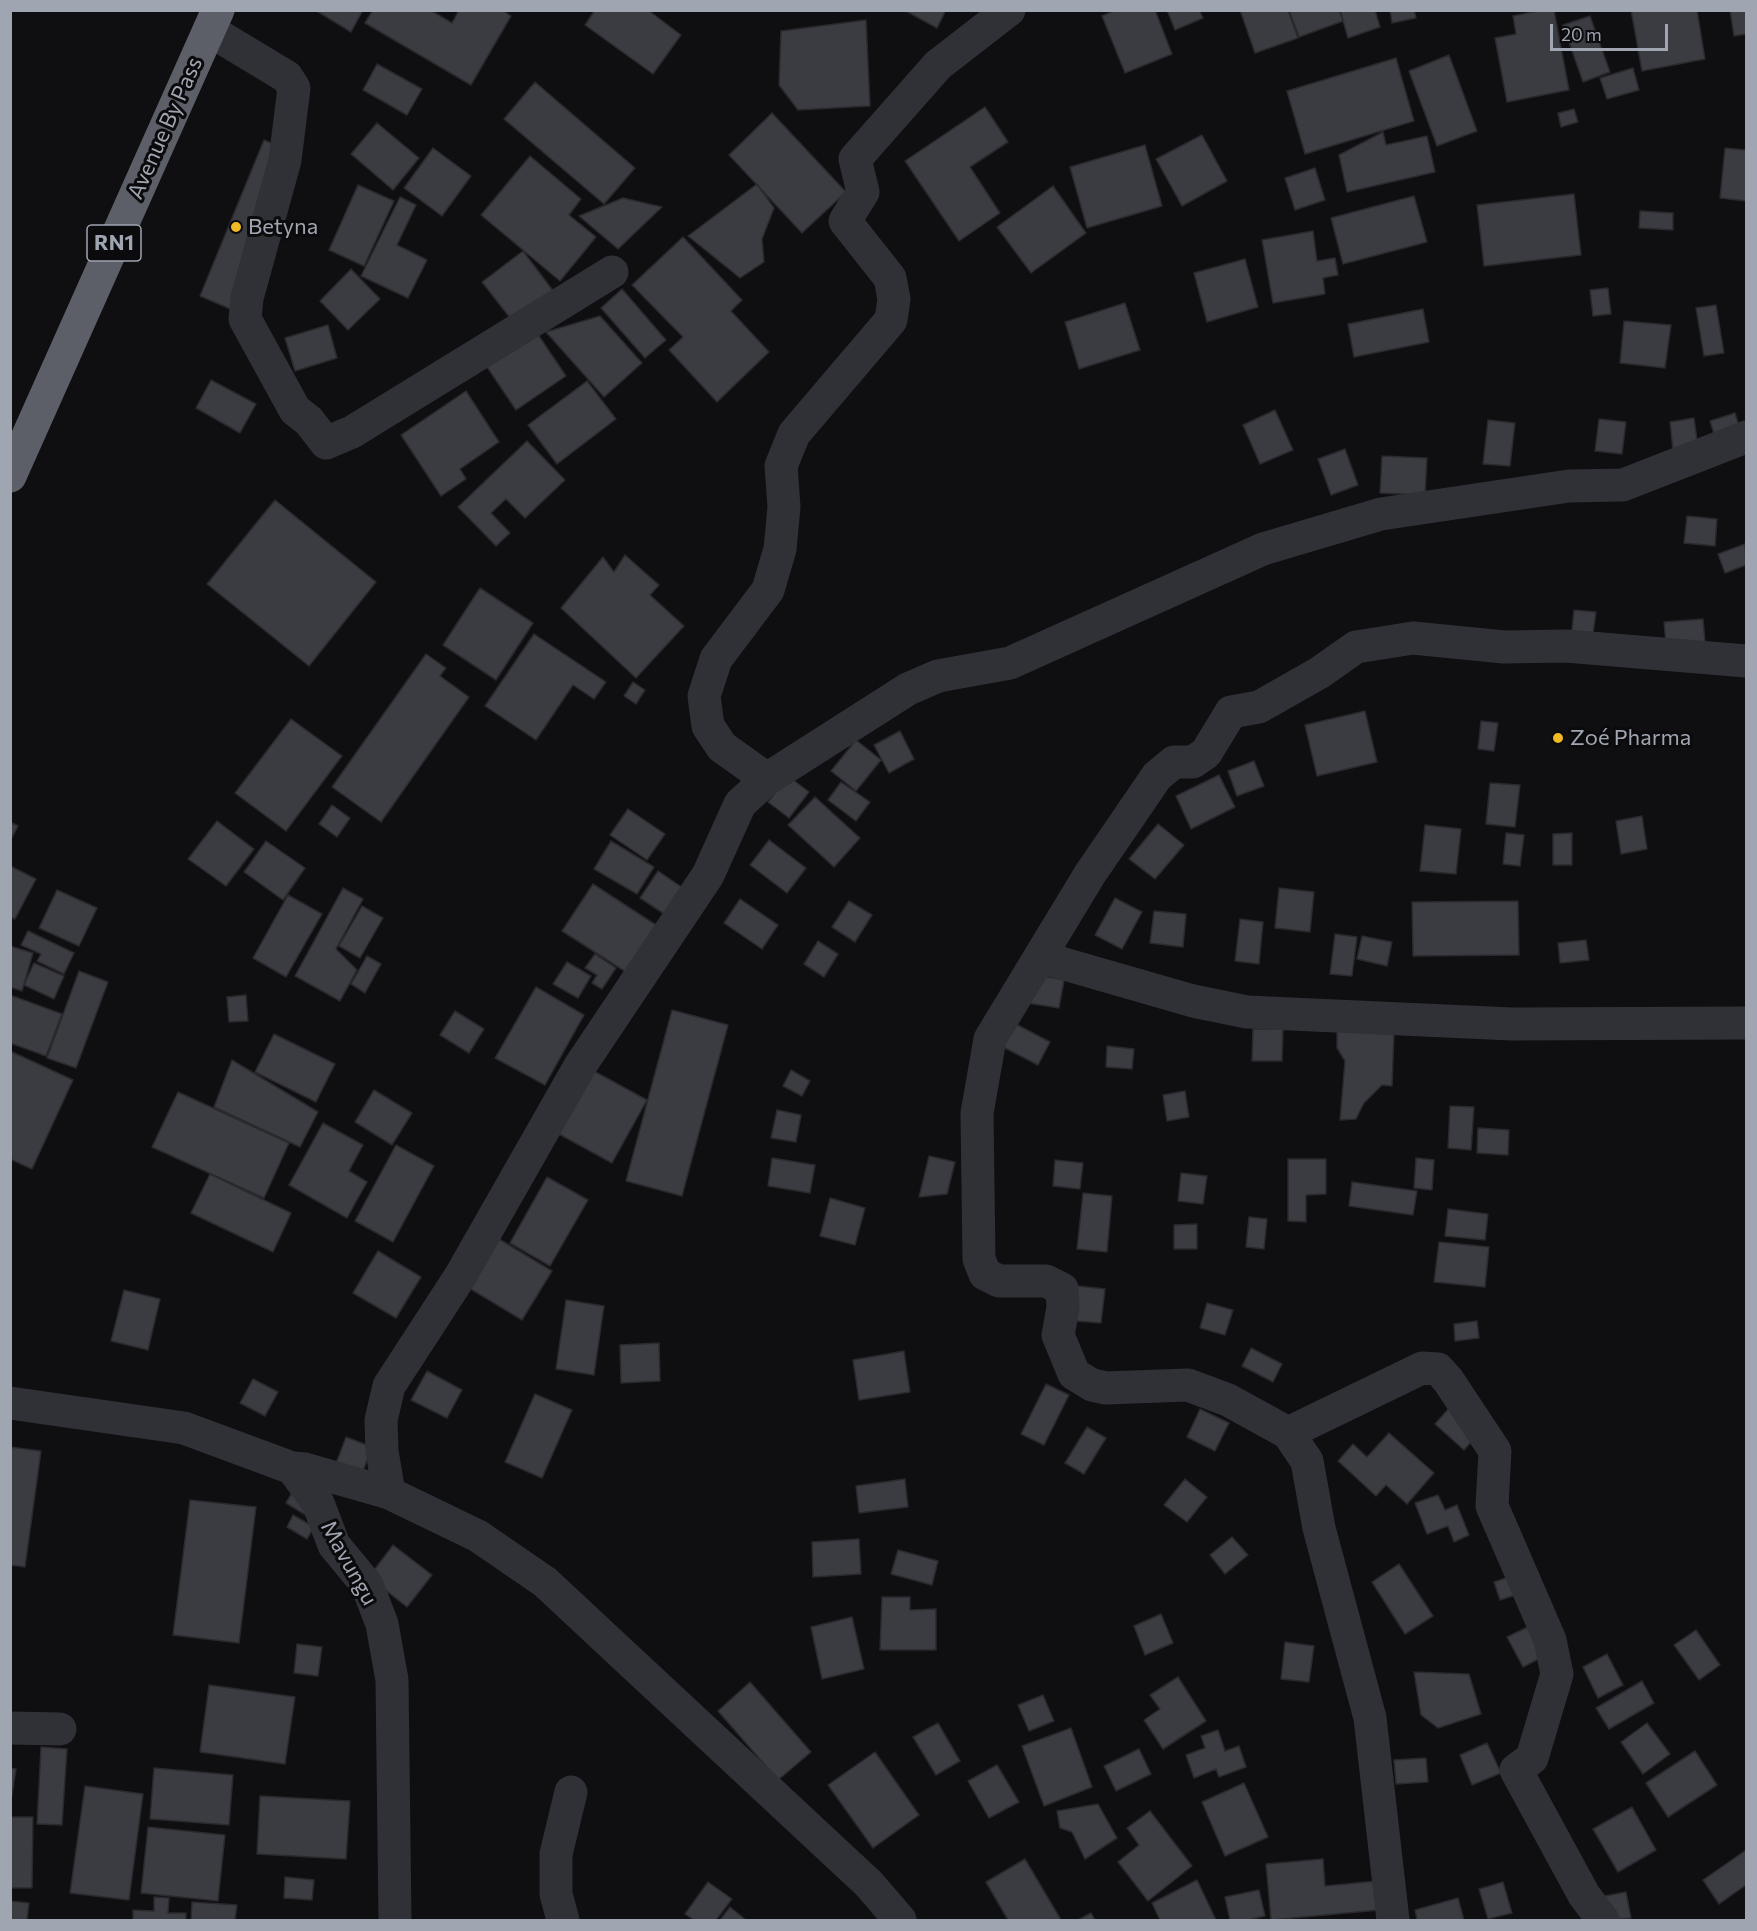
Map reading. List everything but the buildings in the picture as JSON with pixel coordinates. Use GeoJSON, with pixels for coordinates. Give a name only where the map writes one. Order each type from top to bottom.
{"type":"FeatureCollection","features":[{"type":"Feature","properties":{"kind":"highway","name":"Avenue By Pass"},"geometry":{"type":"LineString","coordinates":[[10,476],[213,20]]}},
{"type":"Feature","properties":{"kind":"street"},"geometry":{"type":"LineString","coordinates":[[767,779],[722,747],[708,726],[704,696],[716,659],[768,590],[780,549],[783,507],[781,466],[794,434],[891,320],[894,299],[890,278],[845,221],[863,192],[855,159],[938,65],[1009,10]]}},
{"type":"Feature","properties":{"kind":"street"},"geometry":{"type":"LineString","coordinates":[[213,20],[287,77],[294,88],[285,160],[247,298],[245,319],[295,410],[309,421],[326,443],[352,432],[612,272]]}},
{"type":"Feature","properties":{"kind":"street"},"geometry":{"type":"LineString","coordinates":[[388,1493],[381,1451],[381,1420],[389,1386],[460,1275],[580,1066],[708,875],[740,804],[767,779],[908,689],[938,676],[1010,663],[1263,549],[1382,514],[1569,486],[1623,484],[1746,437]]}},
{"type":"Feature","properties":{"kind":"street"},"geometry":{"type":"LineString","coordinates":[[1393,1920],[1370,1718],[1319,1527],[1307,1461],[1288,1433],[1228,1400],[1188,1385],[1106,1388],[1092,1385],[1074,1374],[1058,1335],[1063,1308],[1062,1290],[1046,1281],[999,1281],[985,1274],[979,1259],[977,1113],[990,1039],[1090,874],[1157,776],[1174,762],[1193,762],[1206,753],[1231,712],[1259,707],[1319,673],[1356,647],[1413,638],[1504,647],[1566,646],[1746,661]]}},
{"type":"Feature","properties":{"kind":"street"},"geometry":{"type":"LineString","coordinates":[[1040,957],[1193,1001],[1247,1012],[1512,1024],[1746,1023]]}},
{"type":"Feature","properties":{"kind":"street"},"geometry":{"type":"LineString","coordinates":[[1288,1433],[1422,1368],[1438,1370],[1448,1380],[1495,1451],[1492,1506],[1550,1640],[1557,1674],[1532,1758],[1516,1770],[1584,1895],[1603,1920]]}},
{"type":"Feature","properties":{"kind":"street"},"geometry":{"type":"LineString","coordinates":[[10,1403],[184,1428],[292,1468],[305,1469],[388,1493],[478,1536],[545,1582],[869,1884],[900,1920]]}},
{"type":"Feature","properties":{"kind":"street","name":"Mavungu"},"geometry":{"type":"LineString","coordinates":[[292,1468],[318,1503],[334,1545],[367,1585],[382,1624],[392,1680],[394,1920]]}},
{"type":"Feature","properties":{"kind":"street"},"geometry":{"type":"LineString","coordinates":[[10,1728],[60,1729]]}},
{"type":"Feature","properties":{"kind":"street"},"geometry":{"type":"LineString","coordinates":[[563,1920],[556,1894],[556,1854],[571,1792]]}},
{"type":"Feature","properties":{"kind":"place","name":"Betyna"},"geometry":{"type":"Point","coordinates":[236,227]}},
{"type":"Feature","properties":{"kind":"place","name":"Zoé Pharma"},"geometry":{"type":"Point","coordinates":[1558,738]}}]}
